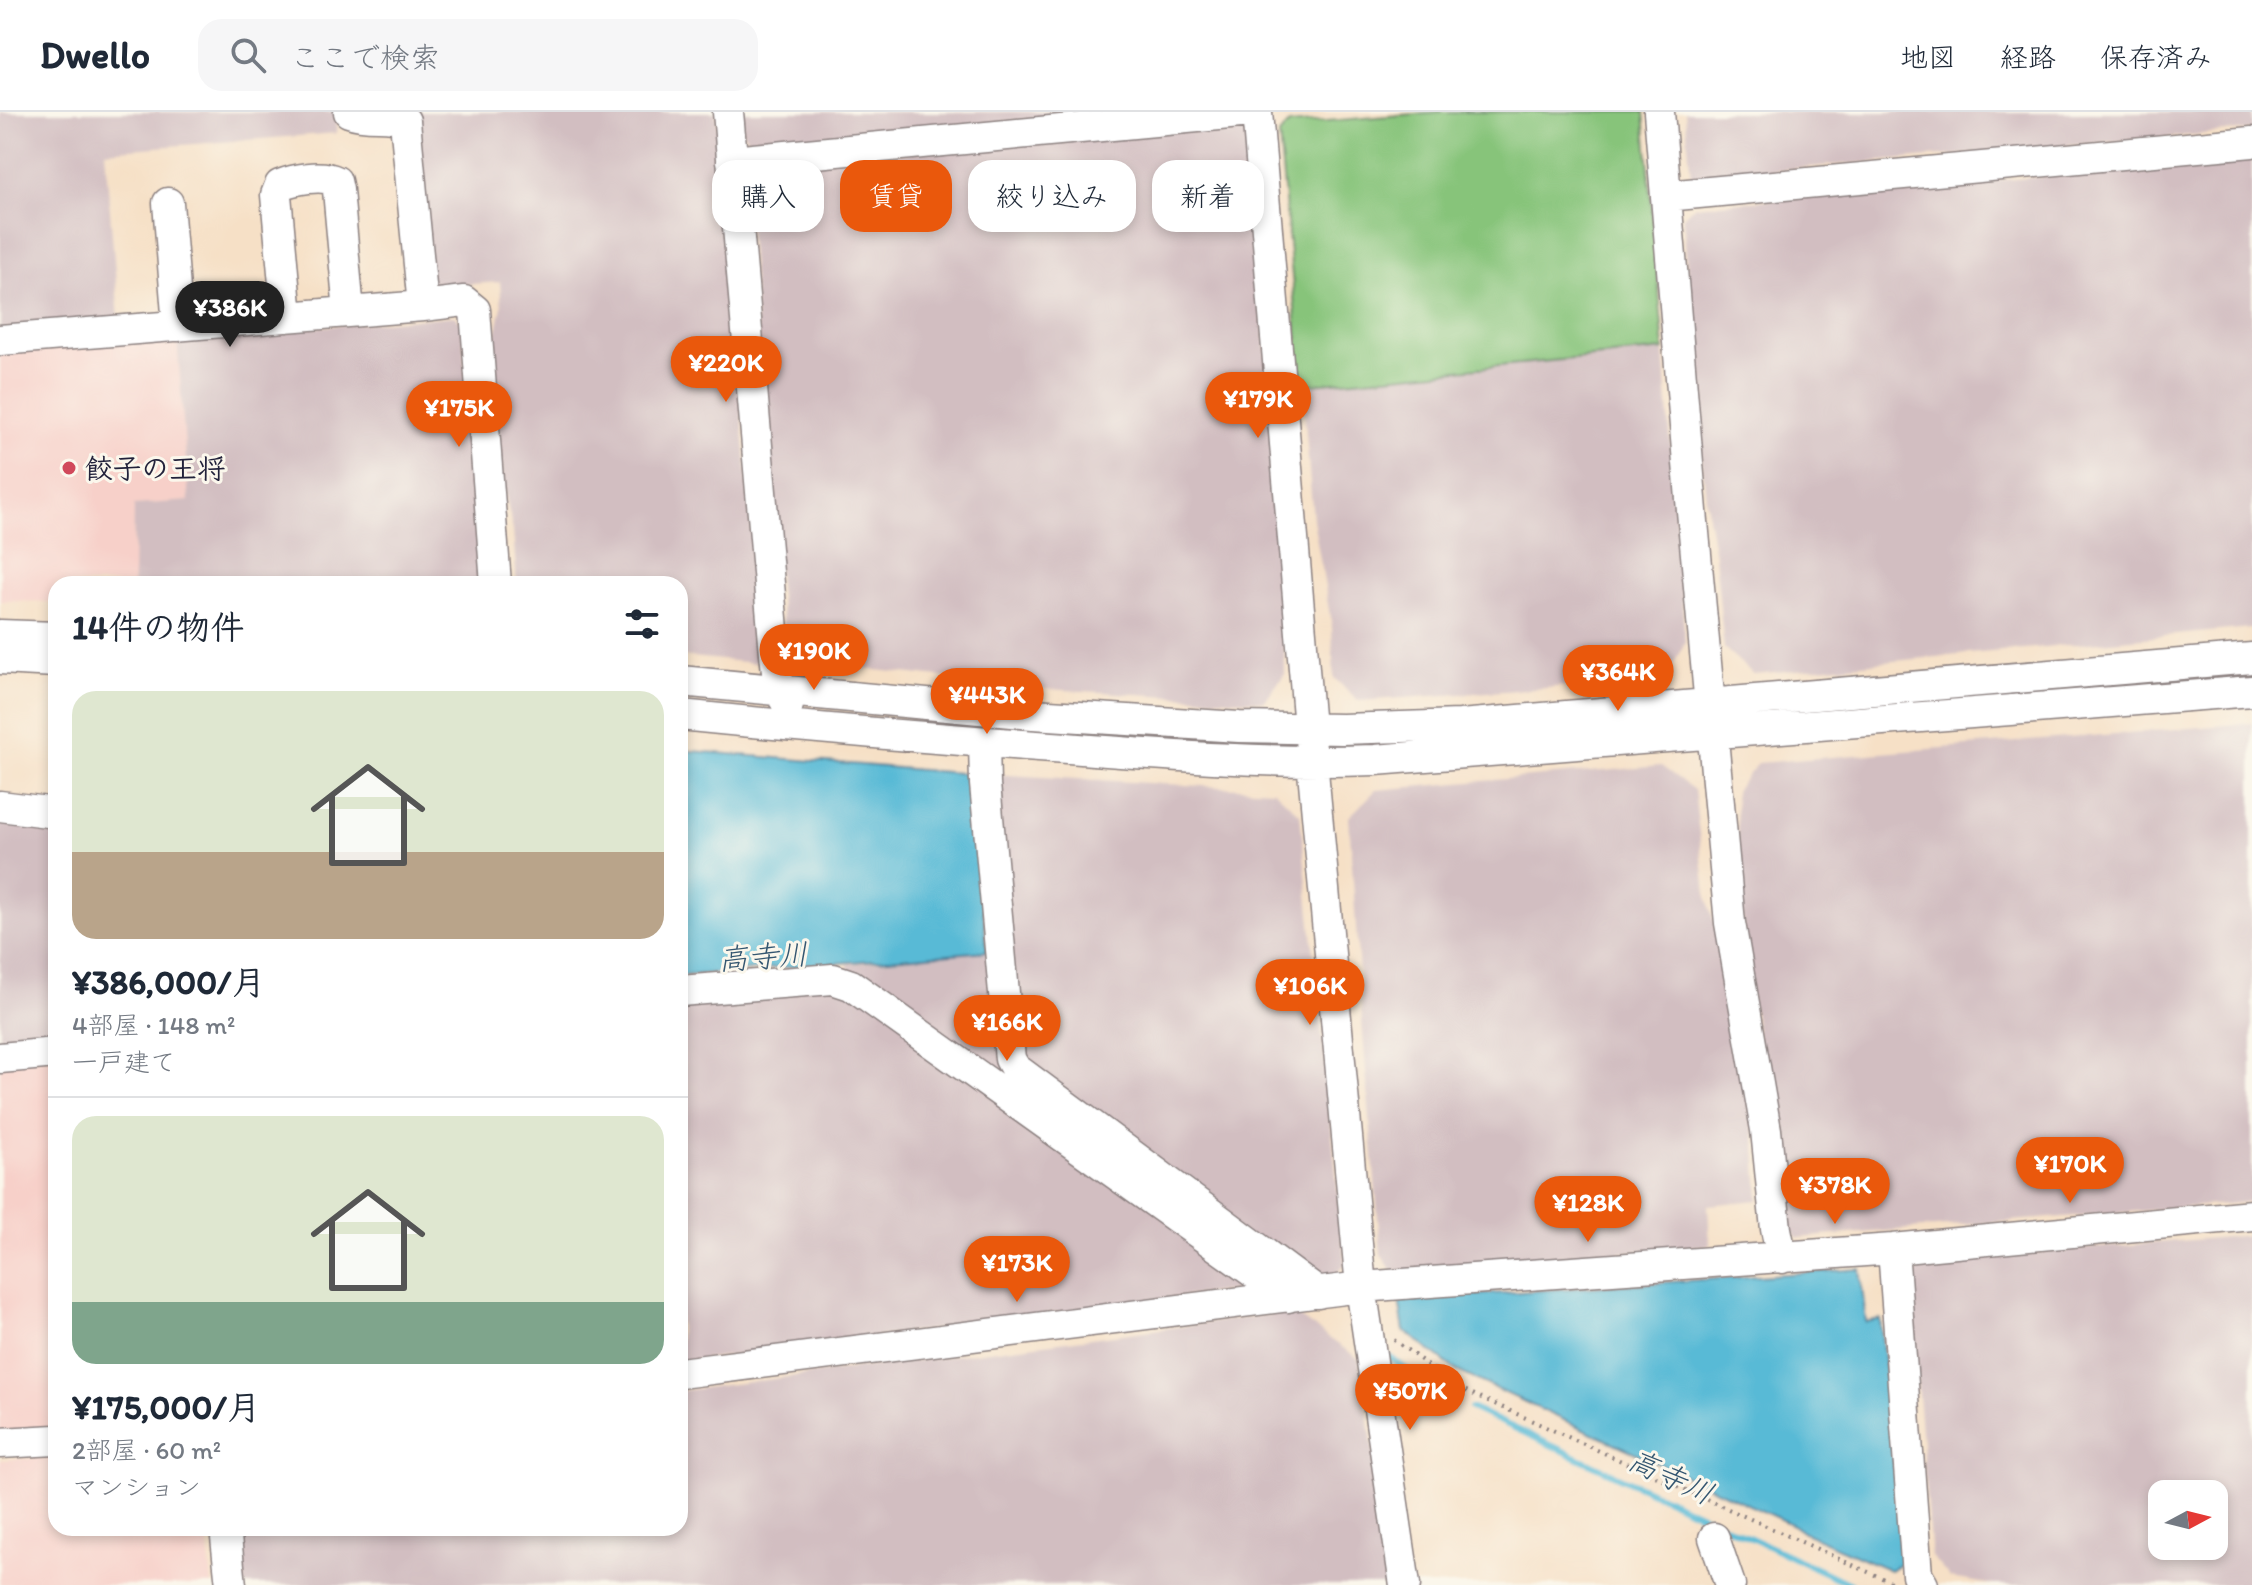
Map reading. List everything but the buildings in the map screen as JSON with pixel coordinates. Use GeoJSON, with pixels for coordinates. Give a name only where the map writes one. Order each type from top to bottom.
{"type":"FeatureCollection","features":[{"type":"Feature","properties":{"kind":"street"},"geometry":{"type":"LineString","coordinates":[[349,112],[365,118],[397,115],[405,121],[423,306]]}},
{"type":"Feature","properties":{"kind":"street"},"geometry":{"type":"LineString","coordinates":[[728,112],[732,160]]}},
{"type":"Feature","properties":{"kind":"street"},"geometry":{"type":"LineString","coordinates":[[743,160],[1251,112]]}},
{"type":"Feature","properties":{"kind":"street"},"geometry":{"type":"LineString","coordinates":[[1257,112],[1309,728],[1363,1298],[1405,1585]]}},
{"type":"Feature","properties":{"kind":"street"},"geometry":{"type":"LineString","coordinates":[[1659,112],[1730,923],[1766,1130],[1782,1258]]}},
{"type":"Feature","properties":{"kind":"street"},"geometry":{"type":"LineString","coordinates":[[1666,196],[2252,142]]}},
{"type":"Feature","properties":{"kind":"street"},"geometry":{"type":"LineString","coordinates":[[287,317],[276,195],[280,185],[287,182],[329,177],[336,181],[338,190],[349,312]]}},
{"type":"Feature","properties":{"kind":"street"},"geometry":{"type":"LineString","coordinates":[[168,203],[178,326]]}},
{"type":"Feature","properties":{"kind":"street"},"geometry":{"type":"LineString","coordinates":[[738,232],[779,691],[791,710],[817,726]]}},
{"type":"Feature","properties":{"kind":"street"},"geometry":{"type":"LineString","coordinates":[[0,340],[464,301],[475,310],[495,576]]}},
{"type":"Feature","properties":{"kind":"street"},"geometry":{"type":"LineString","coordinates":[[0,635],[48,637]]}},
{"type":"Feature","properties":{"kind":"street"},"geometry":{"type":"LineString","coordinates":[[688,716],[984,742],[1238,761],[1313,763],[2252,658]]}},
{"type":"Feature","properties":{"kind":"street"},"geometry":{"type":"LineString","coordinates":[[0,659],[48,662]]}},
{"type":"Feature","properties":{"kind":"street"},"geometry":{"type":"LineString","coordinates":[[688,682],[1033,714],[1239,727],[1309,728],[1712,718],[2252,691]]}},
{"type":"Feature","properties":{"kind":"street"},"geometry":{"type":"LineString","coordinates":[[728,719],[746,716],[779,691]]}},
{"type":"Feature","properties":{"kind":"street"},"geometry":{"type":"LineString","coordinates":[[984,742],[985,784],[1010,1059],[1015,1068],[1318,1293]]}},
{"type":"Feature","properties":{"kind":"street"},"geometry":{"type":"LineString","coordinates":[[0,806],[48,812]]}},
{"type":"Feature","properties":{"kind":"street"},"geometry":{"type":"LineString","coordinates":[[688,990],[833,979],[851,985],[1288,1297]]}},
{"type":"Feature","properties":{"kind":"street"},"geometry":{"type":"LineString","coordinates":[[0,1058],[48,1054]]}},
{"type":"Feature","properties":{"kind":"street"},"geometry":{"type":"LineString","coordinates":[[688,1372],[1318,1293],[1363,1298],[2252,1215]]}},
{"type":"Feature","properties":{"kind":"street"},"geometry":{"type":"LineString","coordinates":[[1893,1249],[1917,1575],[1923,1585]]}},
{"type":"Feature","properties":{"kind":"street"},"geometry":{"type":"LineString","coordinates":[[0,1443],[48,1440]]}},
{"type":"Feature","properties":{"kind":"street"},"geometry":{"type":"LineString","coordinates":[[226,1536],[231,1585]]}},
{"type":"Feature","properties":{"kind":"street"},"geometry":{"type":"LineString","coordinates":[[1714,1538],[1730,1585]]}},
{"type":"Feature","properties":{"kind":"path"},"geometry":{"type":"LineString","coordinates":[[1363,1298],[1395,1341],[1457,1387],[1882,1580],[1908,1585]]}},
{"type":"Feature","properties":{"kind":"path"},"geometry":{"type":"LineString","coordinates":[[1443,1403],[1457,1387]]}},
{"type":"Feature","properties":{"kind":"shaded area"},"geometry":{"type":"Polygon","coordinates":[[[0,112],[336,112],[337,133],[105,151],[119,319],[0,329],[0,112]]]}},
{"type":"Feature","properties":{"kind":"shaded area"},"geometry":{"type":"Polygon","coordinates":[[[408,112],[716,112],[720,160],[712,160],[712,232],[726,232],[762,651],[755,663],[688,657],[688,576],[516,576],[513,531],[503,482],[492,351],[502,307],[500,282],[430,287],[408,112]]]}},
{"type":"Feature","properties":{"kind":"shaded area"},"geometry":{"type":"Polygon","coordinates":[[[741,112],[1124,112],[753,143],[742,132],[741,112]]]}},
{"type":"Feature","properties":{"kind":"shaded area"},"geometry":{"type":"Polygon","coordinates":[[[1685,112],[2252,112],[2252,130],[1691,177],[1685,112]]]}},
{"type":"Feature","properties":{"kind":"shaded area"},"geometry":{"type":"Polygon","coordinates":[[[1237,124],[1248,135],[1250,160],[1152,160],[1152,232],[1256,232],[1281,522],[1285,674],[1264,701],[1046,689],[795,661],[784,643],[749,232],[824,232],[824,160],[1237,124]]]}},
{"type":"Feature","properties":{"kind":"shaded area"},"geometry":{"type":"Polygon","coordinates":[[[2252,159],[2252,628],[1753,674],[1724,648],[1700,442],[1683,217],[1694,206],[2252,159]]]}},
{"type":"Feature","properties":{"kind":"shaded area"},"geometry":{"type":"Polygon","coordinates":[[[454,316],[462,324],[479,576],[133,576],[134,505],[189,501],[177,338],[454,316]]]}},
{"type":"Feature","properties":{"kind":"shaded area"},"geometry":{"type":"Polygon","coordinates":[[[177,338],[189,501],[134,505],[133,576],[48,576],[48,602],[0,601],[0,349],[177,338]]]}},
{"type":"Feature","properties":{"kind":"shaded area"},"geometry":{"type":"Polygon","coordinates":[[[1664,350],[1685,643],[1667,675],[1547,688],[1359,701],[1334,678],[1332,627],[1313,519],[1302,385],[1664,350]]]}},
{"type":"Feature","properties":{"kind":"shaded area"},"geometry":{"type":"Polygon","coordinates":[[[2252,723],[2252,1202],[1798,1238],[1788,1227],[1745,957],[1735,791],[1758,763],[2252,723]]]}},
{"type":"Feature","properties":{"kind":"shaded area"},"geometry":{"type":"Polygon","coordinates":[[[1661,766],[1694,790],[1706,893],[1723,956],[1756,1146],[1759,1200],[1708,1205],[1710,1245],[1393,1272],[1381,1255],[1349,817],[1376,790],[1661,766]]]}},
{"type":"Feature","properties":{"kind":"shaded area"},"geometry":{"type":"Polygon","coordinates":[[[972,773],[1274,790],[1300,814],[1345,1264],[1331,1279],[1293,1252],[1238,1270],[1234,1290],[688,1361],[688,997],[848,977],[848,964],[990,951],[972,773]]]}},
{"type":"Feature","properties":{"kind":"shaded area"},"geometry":{"type":"Polygon","coordinates":[[[0,814],[48,822],[48,1043],[0,1047],[0,814]]]}},
{"type":"Feature","properties":{"kind":"shaded area"},"geometry":{"type":"Polygon","coordinates":[[[48,1057],[48,1430],[0,1433],[0,1062],[48,1057]]]}},
{"type":"Feature","properties":{"kind":"shaded area"},"geometry":{"type":"Polygon","coordinates":[[[2252,1235],[2252,1585],[1994,1585],[1950,1578],[1931,1556],[1909,1282],[1926,1262],[2252,1235]]]}},
{"type":"Feature","properties":{"kind":"shaded area"},"geometry":{"type":"Polygon","coordinates":[[[1292,1312],[1359,1359],[1394,1585],[245,1585],[240,1536],[688,1536],[688,1390],[1292,1312]]]}},
{"type":"Feature","properties":{"kind":"shaded area"},"geometry":{"type":"Polygon","coordinates":[[[48,1457],[48,1536],[207,1536],[212,1585],[0,1585],[0,1460],[48,1457]]]}},
{"type":"Feature","properties":{"kind":"green space"},"geometry":{"type":"Polygon","coordinates":[[[1439,112],[1644,112],[1664,350],[1302,385],[1279,135],[1289,124],[1439,112]]]}},
{"type":"Feature","properties":{"kind":"water"},"geometry":{"type":"Polygon","coordinates":[[[688,751],[971,774],[987,951],[688,975],[688,751]]]}},
{"type":"Feature","properties":{"kind":"water"},"geometry":{"type":"Polygon","coordinates":[[[1860,1269],[1866,1322],[1880,1319],[1903,1563],[1890,1570],[1457,1371],[1404,1331],[1399,1300],[1860,1269]]]}},
{"type":"Feature","properties":{"kind":"waterway","name":"高寺川"},"geometry":{"type":"LineString","coordinates":[[1389,1357],[1435,1389]]}},
{"type":"Feature","properties":{"kind":"waterway","name":"高寺川"},"geometry":{"type":"LineString","coordinates":[[1471,1408],[1852,1585]]}},
{"type":"Feature","properties":{"kind":"place","name":"餃子の王将"},"geometry":{"type":"Point","coordinates":[69,468]}}]}
